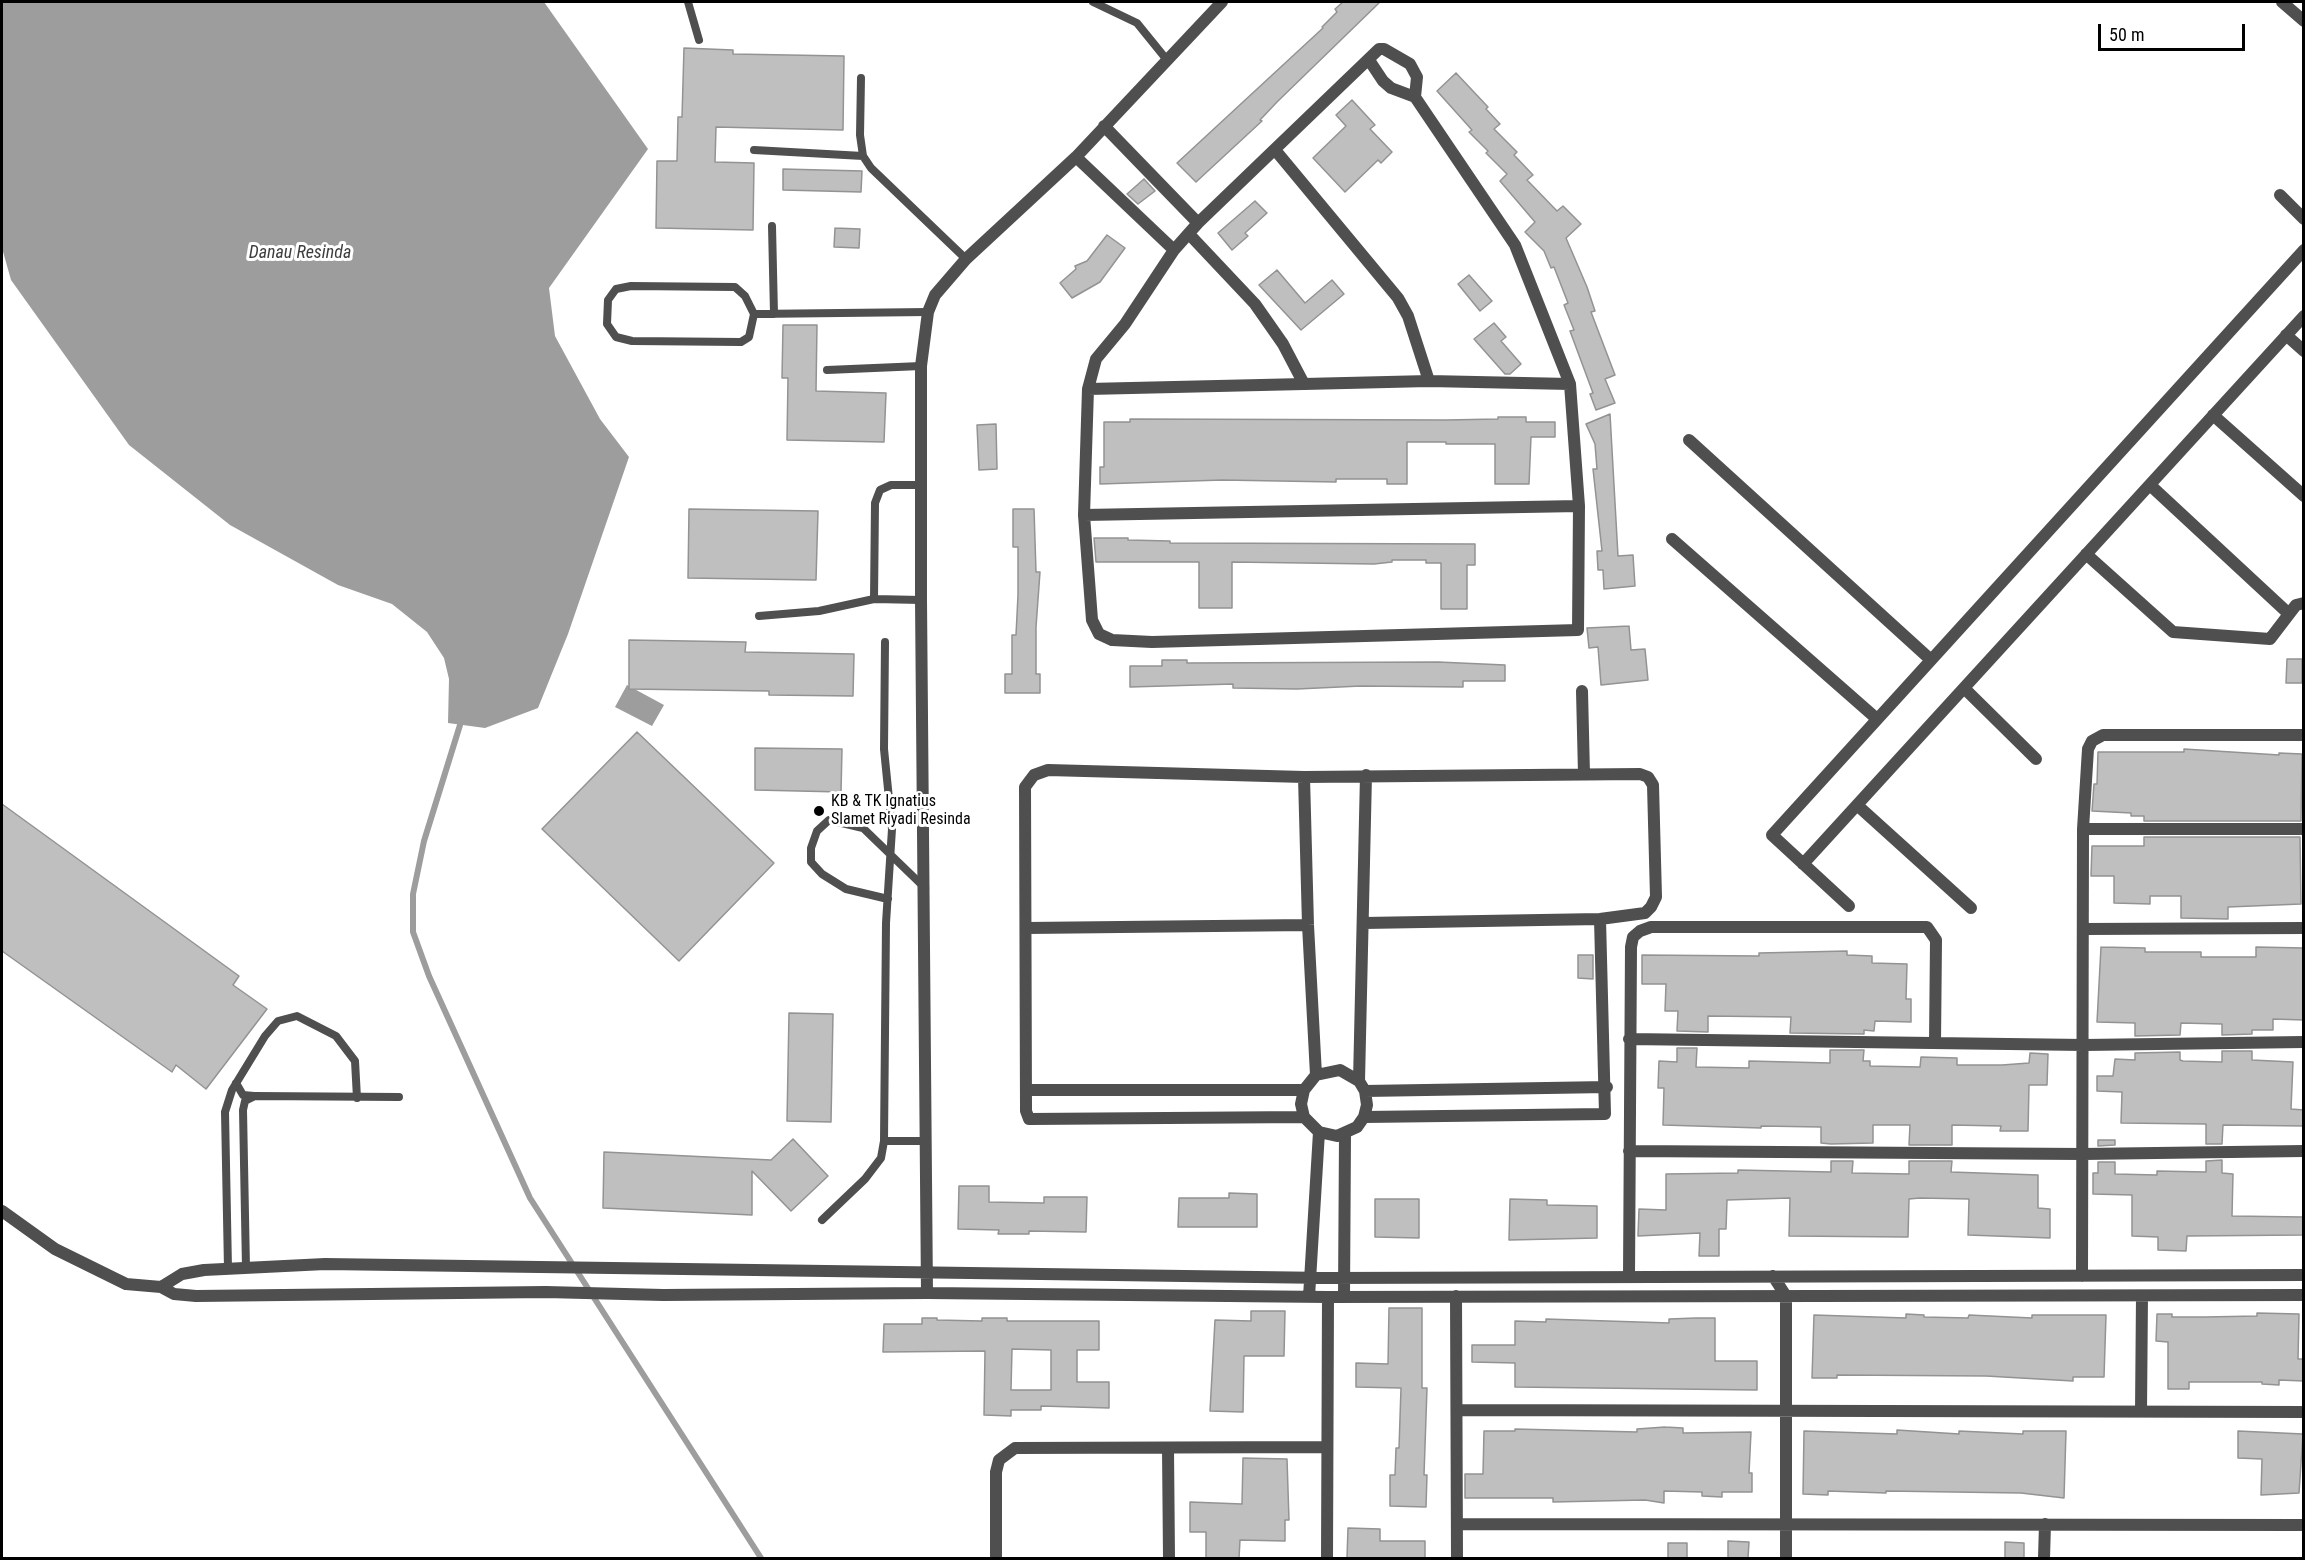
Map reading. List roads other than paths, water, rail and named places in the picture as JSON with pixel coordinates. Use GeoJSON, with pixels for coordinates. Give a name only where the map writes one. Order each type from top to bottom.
{"type":"FeatureCollection","features":[{"type":"Feature","properties":{"kind":"street"},"geometry":{"type":"LineString","coordinates":[[927,1293],[921,366],[928,312],[936,295],[966,259],[1076,157],[1222,2]]}},
{"type":"Feature","properties":{"kind":"street"},"geometry":{"type":"LineString","coordinates":[[2283,2],[2304,21]]}},
{"type":"Feature","properties":{"kind":"street"},"geometry":{"type":"LineString","coordinates":[[1369,60],[1391,88],[1415,97],[1515,245],[1570,384],[1579,506],[1578,630],[1152,642],[1112,640],[1099,634],[1092,620],[1084,515],[1088,389],[1096,359],[1125,324],[1174,250],[1198,223],[1276,151],[1369,60],[1382,49],[1410,64],[1417,77],[1415,97]]}},
{"type":"Feature","properties":{"kind":"street"},"geometry":{"type":"LineString","coordinates":[[1104,126],[1198,223]]}},
{"type":"Feature","properties":{"kind":"street"},"geometry":{"type":"LineString","coordinates":[[1276,151],[1398,298],[1408,316],[1429,381]]}},
{"type":"Feature","properties":{"kind":"street"},"geometry":{"type":"LineString","coordinates":[[1076,157],[1174,250]]}},
{"type":"Feature","properties":{"kind":"street"},"geometry":{"type":"LineString","coordinates":[[2280,195],[2304,219]]}},
{"type":"Feature","properties":{"kind":"street"},"geometry":{"type":"LineString","coordinates":[[1189,234],[1255,304],[1283,344],[1304,384]]}},
{"type":"Feature","properties":{"kind":"street"},"geometry":{"type":"LineString","coordinates":[[1850,906],[1772,835],[2304,250]]}},
{"type":"Feature","properties":{"kind":"street"},"geometry":{"type":"LineString","coordinates":[[1803,864],[2304,316]]}},
{"type":"Feature","properties":{"kind":"street"},"geometry":{"type":"LineString","coordinates":[[2286,335],[2304,351]]}},
{"type":"Feature","properties":{"kind":"street"},"geometry":{"type":"LineString","coordinates":[[1088,389],[1429,381],[1570,384]]}},
{"type":"Feature","properties":{"kind":"street"},"geometry":{"type":"LineString","coordinates":[[2214,415],[2304,496]]}},
{"type":"Feature","properties":{"kind":"street"},"geometry":{"type":"LineString","coordinates":[[1689,440],[1931,660]]}},
{"type":"Feature","properties":{"kind":"street"},"geometry":{"type":"LineString","coordinates":[[2150,485],[2289,614]]}},
{"type":"Feature","properties":{"kind":"street"},"geometry":{"type":"LineString","coordinates":[[1084,515],[1579,506]]}},
{"type":"Feature","properties":{"kind":"street"},"geometry":{"type":"LineString","coordinates":[[1672,539],[1877,719]]}},
{"type":"Feature","properties":{"kind":"street"},"geometry":{"type":"LineString","coordinates":[[2086,554],[2173,632],[2270,639],[2296,604],[2304,603]]}},
{"type":"Feature","properties":{"kind":"street"},"geometry":{"type":"LineString","coordinates":[[1964,688],[2036,759]]}},
{"type":"Feature","properties":{"kind":"street"},"geometry":{"type":"LineString","coordinates":[[1582,691],[1584,774]]}},
{"type":"Feature","properties":{"kind":"street"},"geometry":{"type":"LineString","coordinates":[[2082,1276],[2083,830],[2088,749],[2092,741],[2103,735],[2304,735]]}},
{"type":"Feature","properties":{"kind":"street"},"geometry":{"type":"LineString","coordinates":[[1304,1117],[1029,1119],[1026,1111],[1028,928],[1025,787],[1034,775],[1048,770],[1304,777],[1640,774],[1648,777],[1653,785],[1656,897],[1652,907],[1645,913],[1600,920],[1364,923]]}},
{"type":"Feature","properties":{"kind":"street"},"geometry":{"type":"LineString","coordinates":[[1366,775],[1362,1086],[1367,1105],[1364,1117],[1357,1127],[1346,1134],[1328,1135],[1319,1132],[1304,1117],[1301,1104],[1304,1090],[1316,1075],[1340,1070],[1362,1086],[1607,1087]]}},
{"type":"Feature","properties":{"kind":"street"},"geometry":{"type":"LineString","coordinates":[[1304,777],[1308,925],[1316,1075]]}},
{"type":"Feature","properties":{"kind":"street"},"geometry":{"type":"LineString","coordinates":[[1857,805],[1971,908]]}},
{"type":"Feature","properties":{"kind":"street"},"geometry":{"type":"LineString","coordinates":[[2083,830],[2304,829]]}},
{"type":"Feature","properties":{"kind":"street"},"geometry":{"type":"LineString","coordinates":[[1364,1117],[1604,1114],[1607,1110],[1607,1087],[1600,920]]}},
{"type":"Feature","properties":{"kind":"street"},"geometry":{"type":"LineString","coordinates":[[1028,928],[1308,925]]}},
{"type":"Feature","properties":{"kind":"street"},"geometry":{"type":"LineString","coordinates":[[1629,1276],[1629,1039],[1633,937],[1652,927],[1927,927],[1936,940],[1935,1043]]}},
{"type":"Feature","properties":{"kind":"street"},"geometry":{"type":"LineString","coordinates":[[2084,929],[2304,928]]}},
{"type":"Feature","properties":{"kind":"street"},"geometry":{"type":"LineString","coordinates":[[1629,1039],[2084,1045],[2304,1042]]}},
{"type":"Feature","properties":{"kind":"street"},"geometry":{"type":"LineString","coordinates":[[1027,1090],[1304,1090]]}},
{"type":"Feature","properties":{"kind":"street"},"geometry":{"type":"LineString","coordinates":[[1309,1297],[1319,1132]]}},
{"type":"Feature","properties":{"kind":"street"},"geometry":{"type":"LineString","coordinates":[[1344,1297],[1346,1134]]}},
{"type":"Feature","properties":{"kind":"street"},"geometry":{"type":"LineString","coordinates":[[1629,1151],[2083,1154],[2304,1151]]}},
{"type":"Feature","properties":{"kind":"street"},"geometry":{"type":"LineString","coordinates":[[2,1211],[55,1249],[126,1284],[161,1287],[174,1294],[196,1296],[546,1292],[663,1295],[927,1293],[1309,1297],[2304,1295]]}},
{"type":"Feature","properties":{"kind":"street"},"geometry":{"type":"LineString","coordinates":[[161,1287],[182,1274],[325,1264],[1344,1278],[2304,1275]]}},
{"type":"Feature","properties":{"kind":"street"},"geometry":{"type":"LineString","coordinates":[[1773,1276],[1785,1296],[1785,1558]]}},
{"type":"Feature","properties":{"kind":"street"},"geometry":{"type":"LineString","coordinates":[[2101,1295],[2102,1276]]}},
{"type":"Feature","properties":{"kind":"street"},"geometry":{"type":"LineString","coordinates":[[1456,1296],[1457,1558]]}},
{"type":"Feature","properties":{"kind":"street"},"geometry":{"type":"LineString","coordinates":[[2141,1411],[2142,1296]]}},
{"type":"Feature","properties":{"kind":"street"},"geometry":{"type":"LineString","coordinates":[[1327,1558],[1328,1297]]}},
{"type":"Feature","properties":{"kind":"street"},"geometry":{"type":"LineString","coordinates":[[1457,1410],[2304,1412]]}},
{"type":"Feature","properties":{"kind":"street"},"geometry":{"type":"LineString","coordinates":[[996,1558],[996,1472],[999,1460],[1015,1448],[1327,1447]]}},
{"type":"Feature","properties":{"kind":"street"},"geometry":{"type":"LineString","coordinates":[[1168,1449],[1169,1558]]}},
{"type":"Feature","properties":{"kind":"street"},"geometry":{"type":"LineString","coordinates":[[1457,1524],[1785,1522],[2304,1525]]}},
{"type":"Feature","properties":{"kind":"street"},"geometry":{"type":"LineString","coordinates":[[2044,1558],[2045,1524]]}},
{"type":"Feature","properties":{"kind":"lane"},"geometry":{"type":"LineString","coordinates":[[688,2],[699,40]]}},
{"type":"Feature","properties":{"kind":"lane"},"geometry":{"type":"LineString","coordinates":[[1093,2],[1137,23],[1167,60]]}},
{"type":"Feature","properties":{"kind":"lane"},"geometry":{"type":"LineString","coordinates":[[861,78],[860,135],[863,156],[871,168],[966,259]]}},
{"type":"Feature","properties":{"kind":"lane"},"geometry":{"type":"LineString","coordinates":[[754,150],[863,156]]}},
{"type":"Feature","properties":{"kind":"lane"},"geometry":{"type":"LineString","coordinates":[[772,226],[774,314]]}},
{"type":"Feature","properties":{"kind":"lane"},"geometry":{"type":"LineString","coordinates":[[632,286],[735,287],[745,296],[754,314],[749,337],[741,342],[632,341],[616,337],[607,324],[608,300],[616,289],[632,286]]}},
{"type":"Feature","properties":{"kind":"lane"},"geometry":{"type":"LineString","coordinates":[[754,314],[928,312]]}},
{"type":"Feature","properties":{"kind":"lane"},"geometry":{"type":"LineString","coordinates":[[826,370],[921,366]]}},
{"type":"Feature","properties":{"kind":"lane"},"geometry":{"type":"LineString","coordinates":[[874,599],[875,504],[880,490],[891,485],[921,485]]}},
{"type":"Feature","properties":{"kind":"lane"},"geometry":{"type":"LineString","coordinates":[[759,616],[819,611],[874,599],[921,600]]}},
{"type":"Feature","properties":{"kind":"lane"},"geometry":{"type":"LineString","coordinates":[[822,1220],[865,1179],[881,1158],[884,1141],[888,899],[891,853],[891,820],[884,749],[885,642]]}},
{"type":"Feature","properties":{"kind":"lane"},"geometry":{"type":"LineString","coordinates":[[888,899],[846,889],[822,874],[811,862],[811,848],[817,831],[830,820],[863,828],[925,888]]}},
{"type":"Feature","properties":{"kind":"lane"},"geometry":{"type":"LineString","coordinates":[[228,1269],[225,1112],[236,1083],[265,1036],[278,1021],[297,1016],[336,1036],[355,1061],[357,1098]]}},
{"type":"Feature","properties":{"kind":"lane"},"geometry":{"type":"LineString","coordinates":[[236,1083],[243,1095],[399,1097]]}},
{"type":"Feature","properties":{"kind":"lane"},"geometry":{"type":"LineString","coordinates":[[246,1268],[243,1110],[245,1101],[255,1096]]}},
{"type":"Feature","properties":{"kind":"lane"},"geometry":{"type":"LineString","coordinates":[[884,1141],[927,1141]]}},
{"type":"Feature","properties":{"kind":"water","name":"Danau Resinda"},"geometry":{"type":"Polygon","coordinates":[[[2,2],[544,2],[648,149],[549,288],[555,336],[600,419],[629,457],[568,634],[538,708],[485,728],[448,723],[449,679],[444,658],[427,632],[392,604],[338,585],[230,525],[129,445],[11,280],[2,248],[2,2]]]}},
{"type":"Feature","properties":{"kind":"water"},"geometry":{"type":"Polygon","coordinates":[[[627,685],[664,705],[652,726],[615,707],[627,685]]]}},
{"type":"Feature","properties":{"kind":"waterway"},"geometry":{"type":"LineString","coordinates":[[460,725],[424,841],[413,894],[413,932],[429,976],[530,1198],[761,1558]]}},
{"type":"Feature","properties":{"kind":"place","name":"KB & TK Ignatius Slamet Riyadi Resinda"},"geometry":{"type":"Point","coordinates":[819,811]}}]}
